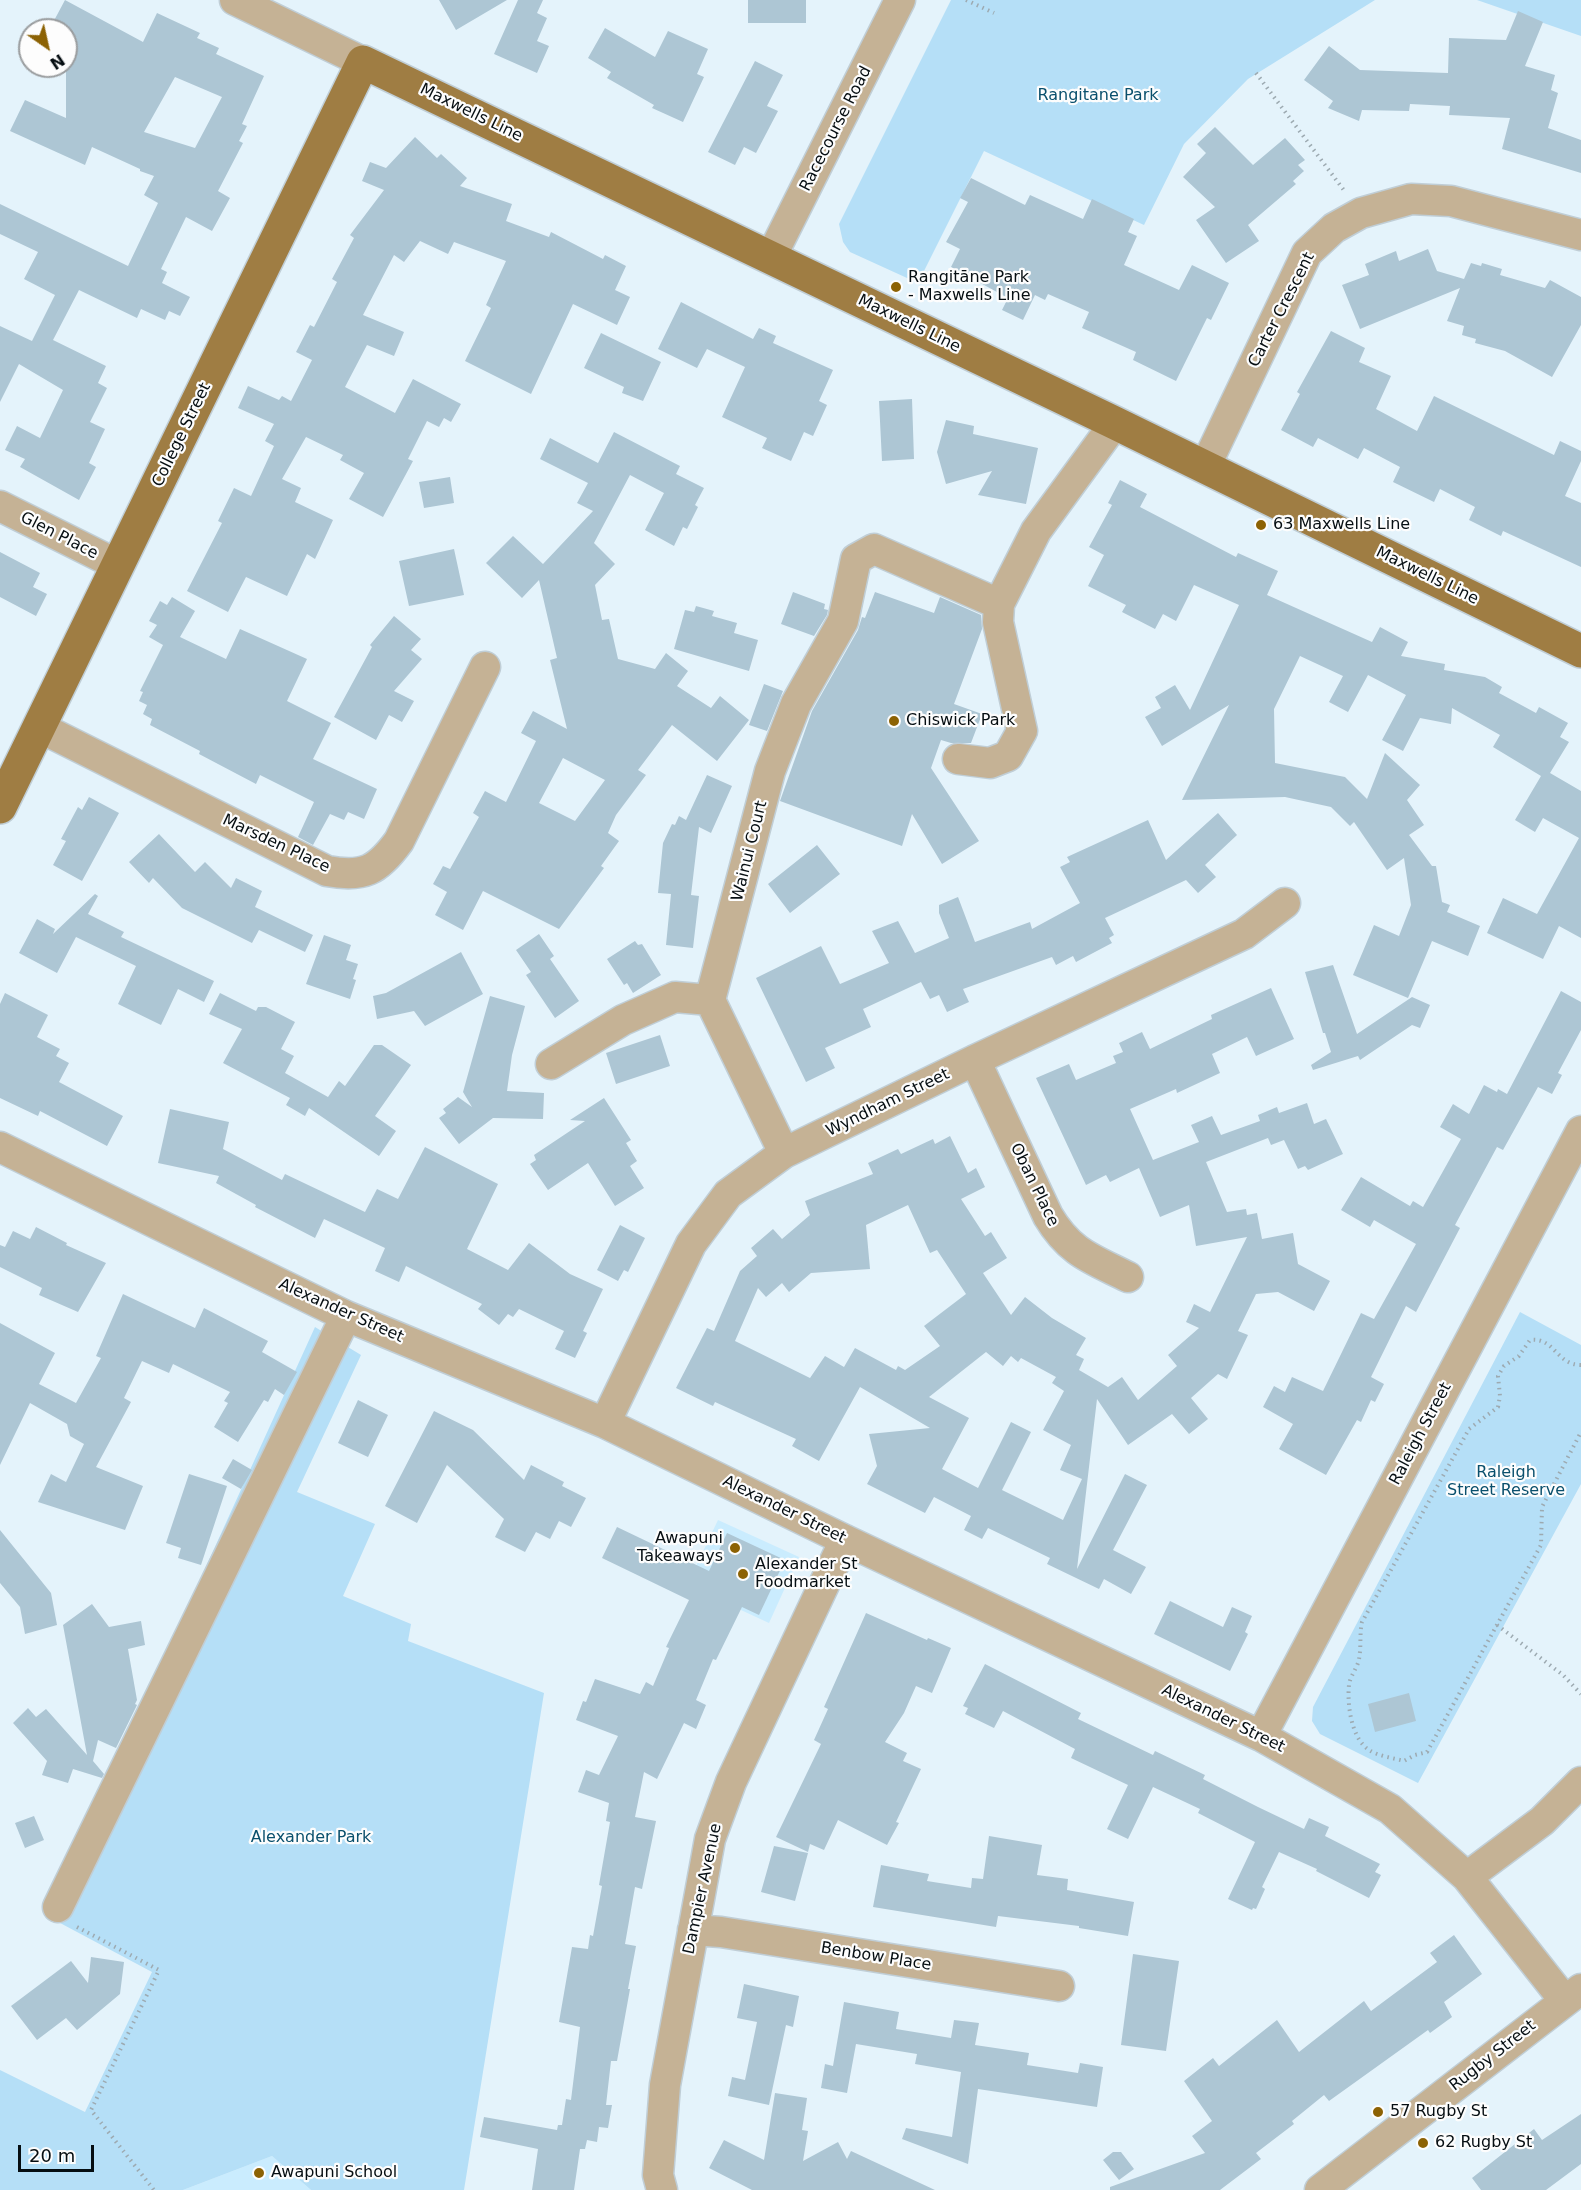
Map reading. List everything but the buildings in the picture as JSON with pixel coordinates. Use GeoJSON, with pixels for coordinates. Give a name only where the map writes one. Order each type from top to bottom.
{"type":"FeatureCollection","features":[{"type":"Feature","properties":{"kind":"main road","name":"Maxwells Line"},"geometry":{"type":"LineString","coordinates":[[363,62],[1115,423],[1581,651]]}},
{"type":"Feature","properties":{"kind":"main road","name":"College Street"},"geometry":{"type":"LineString","coordinates":[[0,807],[363,62]]}},
{"type":"Feature","properties":{"kind":"street","name":"Maxwells Line"},"geometry":{"type":"LineString","coordinates":[[235,0],[363,62]]}},
{"type":"Feature","properties":{"kind":"street","name":"Racecourse Road"},"geometry":{"type":"LineString","coordinates":[[771,258],[900,0]]}},
{"type":"Feature","properties":{"kind":"street","name":"Carter Crescent"},"geometry":{"type":"LineString","coordinates":[[1205,467],[1308,254],[1334,228],[1361,213],[1411,199],[1451,201],[1581,235]]}},
{"type":"Feature","properties":{"kind":"street"},"geometry":{"type":"LineString","coordinates":[[958,759],[990,763],[1008,756],[1022,731],[998,622],[999,604],[1036,531],[1115,423]]}},
{"type":"Feature","properties":{"kind":"street","name":"Glen Place"},"geometry":{"type":"LineString","coordinates":[[0,507],[118,565]]}},
{"type":"Feature","properties":{"kind":"street","name":"Wainui Court"},"geometry":{"type":"LineString","coordinates":[[710,1000],[770,771],[796,704],[843,621],[856,559],[874,549],[999,604]]}},
{"type":"Feature","properties":{"kind":"street","name":"Marsden Place"},"geometry":{"type":"LineString","coordinates":[[39,727],[327,871],[347,875],[365,871],[385,860],[399,841],[485,667]]}},
{"type":"Feature","properties":{"kind":"street","name":"Wyndham Street"},"geometry":{"type":"LineString","coordinates":[[605,1423],[691,1244],[728,1194],[784,1153],[975,1060],[1244,934],[1285,903]]}},
{"type":"Feature","properties":{"kind":"street"},"geometry":{"type":"LineString","coordinates":[[551,1064],[623,1020],[675,997],[710,1000],[784,1153]]}},
{"type":"Feature","properties":{"kind":"street","name":"Oban Place"},"geometry":{"type":"LineString","coordinates":[[975,1060],[1058,1233],[1075,1250],[1128,1277]]}},
{"type":"Feature","properties":{"kind":"street","name":"Raleigh Street"},"geometry":{"type":"LineString","coordinates":[[1262,1736],[1581,1131]]}},
{"type":"Feature","properties":{"kind":"street","name":"Alexander Street"},"geometry":{"type":"LineString","coordinates":[[0,1147],[346,1316],[605,1423],[845,1540],[1262,1736],[1390,1809],[1467,1877],[1573,1995]]}},
{"type":"Feature","properties":{"kind":"street"},"geometry":{"type":"LineString","coordinates":[[58,1907],[346,1316]]}},
{"type":"Feature","properties":{"kind":"street","name":"Dampier Avenue"},"geometry":{"type":"LineString","coordinates":[[662,2190],[658,2175],[665,2085],[710,1839],[731,1782],[845,1540]]}},
{"type":"Feature","properties":{"kind":"street"},"geometry":{"type":"LineString","coordinates":[[1467,1877],[1542,1821],[1581,1782]]}},
{"type":"Feature","properties":{"kind":"street","name":"Benbow Place"},"geometry":{"type":"LineString","coordinates":[[693,1930],[721,1932],[1059,1986]]}},
{"type":"Feature","properties":{"kind":"street","name":"Rugby Street"},"geometry":{"type":"LineString","coordinates":[[1320,2190],[1573,1995]]}},
{"type":"Feature","properties":{"kind":"path"},"geometry":{"type":"LineString","coordinates":[[966,0],[994,13]]}},
{"type":"Feature","properties":{"kind":"path"},"geometry":{"type":"LineString","coordinates":[[1256,73],[1361,213]]}},
{"type":"Feature","properties":{"kind":"path"},"geometry":{"type":"LineString","coordinates":[[1581,1365],[1573,1365],[1562,1360],[1555,1349],[1547,1344],[1530,1340],[1519,1356],[1504,1366],[1498,1376],[1500,1396],[1498,1407],[1469,1429],[1362,1622],[1358,1662],[1349,1683],[1349,1695],[1353,1723],[1360,1741],[1369,1750],[1404,1761],[1427,1752],[1541,1545],[1542,1507],[1581,1432]]}},
{"type":"Feature","properties":{"kind":"path"},"geometry":{"type":"LineString","coordinates":[[1497,1624],[1563,1675],[1581,1694]]}},
{"type":"Feature","properties":{"kind":"path"},"geometry":{"type":"LineString","coordinates":[[58,1907],[54,1914],[159,1970],[91,2110],[154,2190]]}},
{"type":"Feature","properties":{"kind":"shaded area","name":"Alexander St Foodmarket"},"geometry":{"type":"Polygon","coordinates":[[[718,1520],[799,1557],[769,1623],[687,1585],[718,1520]]]}},
{"type":"Feature","properties":{"kind":"shaded area","name":"Awapuni School"},"geometry":{"type":"Polygon","coordinates":[[[272,2156],[311,2190],[183,2190],[272,2156]]]}},
{"type":"Feature","properties":{"kind":"green space","name":"Rangitane Park"},"geometry":{"type":"Polygon","coordinates":[[[951,0],[1375,0],[1248,79],[1184,144],[1144,225],[984,151],[918,283],[850,252],[843,242],[839,224],[951,0]]]}},
{"type":"Feature","properties":{"kind":"green space"},"geometry":{"type":"Polygon","coordinates":[[[1477,0],[1581,0],[1581,36],[1477,0]]]}},
{"type":"Feature","properties":{"kind":"green space","name":"Raleigh Street Reserve"},"geometry":{"type":"Polygon","coordinates":[[[1520,1312],[1581,1345],[1581,1484],[1418,1783],[1320,1734],[1312,1721],[1313,1707],[1520,1312]]]}},
{"type":"Feature","properties":{"kind":"green space","name":"Alexander Park"},"geometry":{"type":"Polygon","coordinates":[[[315,1327],[361,1355],[297,1492],[375,1524],[343,1596],[411,1624],[408,1641],[544,1693],[464,2190],[311,2190],[272,2156],[183,2190],[0,2190],[0,2070],[85,2112],[152,1972],[47,1916],[315,1327]]]}},
{"type":"Feature","properties":{"kind":"place","name":"Rangitāne Park - Maxwells Line"},"geometry":{"type":"Point","coordinates":[896,287]}},
{"type":"Feature","properties":{"kind":"place","name":"63 Maxwells Line"},"geometry":{"type":"Point","coordinates":[1261,525]}},
{"type":"Feature","properties":{"kind":"place","name":"Chiswick Park"},"geometry":{"type":"Point","coordinates":[894,721]}},
{"type":"Feature","properties":{"kind":"place","name":"Awapuni Takeaways"},"geometry":{"type":"Point","coordinates":[735,1548]}},
{"type":"Feature","properties":{"kind":"place","name":"Alexander St Foodmarket"},"geometry":{"type":"Point","coordinates":[743,1574]}},
{"type":"Feature","properties":{"kind":"place","name":"57 Rugby St"},"geometry":{"type":"Point","coordinates":[1378,2112]}},
{"type":"Feature","properties":{"kind":"place","name":"62 Rugby St"},"geometry":{"type":"Point","coordinates":[1423,2143]}},
{"type":"Feature","properties":{"kind":"place","name":"Awapuni School"},"geometry":{"type":"Point","coordinates":[259,2173]}}]}
